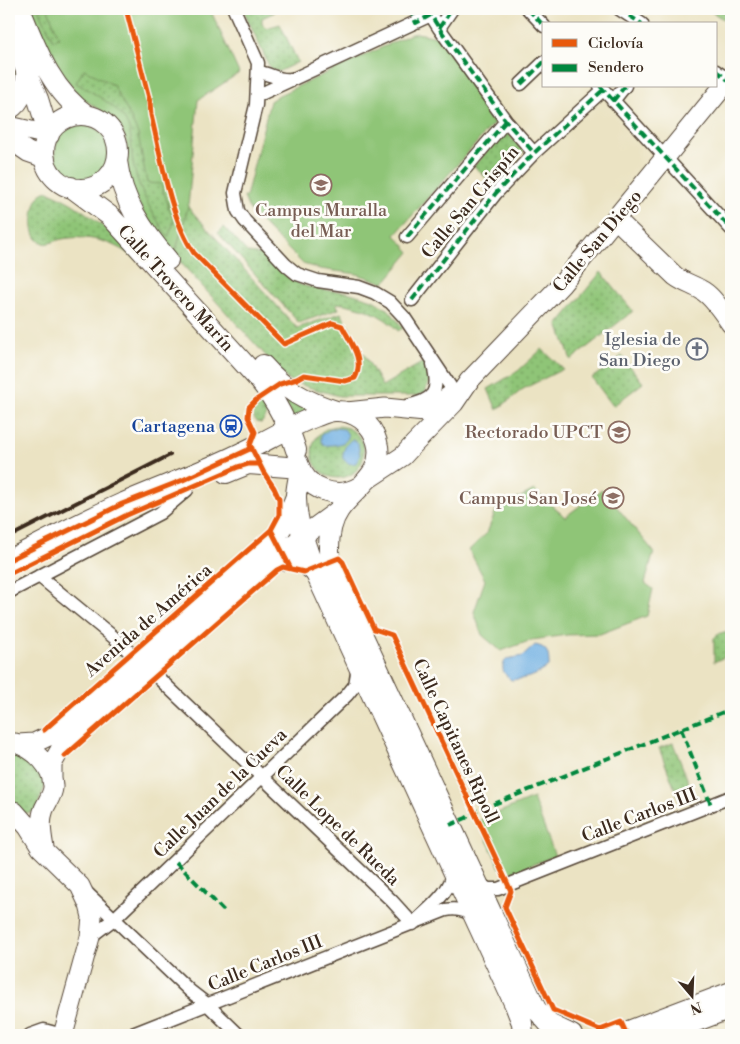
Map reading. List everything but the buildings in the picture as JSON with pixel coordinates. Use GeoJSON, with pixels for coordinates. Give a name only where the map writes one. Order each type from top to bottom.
{"type":"FeatureCollection","features":[{"type":"Feature","properties":{"kind":"main road"},"geometry":{"type":"LineString","coordinates":[[20,9],[39,53],[56,84],[70,101],[88,116]]}},
{"type":"Feature","properties":{"kind":"main road"},"geometry":{"type":"LineString","coordinates":[[9,30],[38,99],[49,135]]}},
{"type":"Feature","properties":{"kind":"main road"},"geometry":{"type":"LineString","coordinates":[[9,110],[14,108],[22,98],[26,71]]}},
{"type":"Feature","properties":{"kind":"main road","name":"Calle San Diego"},"geometry":{"type":"LineString","coordinates":[[462,388],[561,285],[666,158],[727,79]]}},
{"type":"Feature","properties":{"kind":"main road"},"geometry":{"type":"LineString","coordinates":[[76,115],[88,116],[106,124],[114,135],[118,148],[117,161],[111,173],[96,185],[84,188],[70,187],[55,177],[49,168],[45,158],[45,146],[55,126],[65,119],[76,115]]}},
{"type":"Feature","properties":{"kind":"main road"},"geometry":{"type":"LineString","coordinates":[[9,126],[49,135]]}},
{"type":"Feature","properties":{"kind":"main road"},"geometry":{"type":"LineString","coordinates":[[9,139],[28,152],[45,158]]}},
{"type":"Feature","properties":{"kind":"main road","name":"Calle Trovero Marín"},"geometry":{"type":"LineString","coordinates":[[117,161],[126,196],[140,224],[276,391]]}},
{"type":"Feature","properties":{"kind":"main road","name":"Calle Trovero Marín"},"geometry":{"type":"LineString","coordinates":[[70,187],[110,216],[260,381],[276,391]]}},
{"type":"Feature","properties":{"kind":"main road"},"geometry":{"type":"LineString","coordinates":[[616,219],[675,276],[684,283],[708,295],[731,324]]}},
{"type":"Feature","properties":{"kind":"main road"},"geometry":{"type":"LineString","coordinates":[[276,391],[306,478],[313,485],[330,492],[347,492],[403,456],[462,388]]}},
{"type":"Feature","properties":{"kind":"main road"},"geometry":{"type":"LineString","coordinates":[[9,574],[127,515],[187,490],[235,462],[252,448],[300,422],[334,413],[396,408],[425,412],[462,388]]}},
{"type":"Feature","properties":{"kind":"main road"},"geometry":{"type":"LineString","coordinates":[[276,391],[310,402],[334,413],[358,416],[367,423],[377,440],[378,459],[374,470],[340,509],[331,530],[329,546],[319,565]]}},
{"type":"Feature","properties":{"kind":"main road"},"geometry":{"type":"LineString","coordinates":[[252,448],[266,428],[276,391]]}},
{"type":"Feature","properties":{"kind":"main road"},"geometry":{"type":"LineString","coordinates":[[334,413],[308,423],[298,440],[299,462],[296,495],[297,514],[303,536],[319,565],[358,665],[515,1006],[522,1023],[523,1035]]}},
{"type":"Feature","properties":{"kind":"main road"},"geometry":{"type":"LineString","coordinates":[[9,560],[122,504],[235,462],[255,464],[299,462]]}},
{"type":"Feature","properties":{"kind":"main road","name":"Avenida de América"},"geometry":{"type":"LineString","coordinates":[[47,854],[43,842],[42,817],[53,788],[52,764],[60,750],[274,538],[284,525],[296,495]]}},
{"type":"Feature","properties":{"kind":"main road","name":"Avenida de América"},"geometry":{"type":"LineString","coordinates":[[13,743],[34,743],[49,736],[144,665],[269,566],[303,536],[340,509]]}},
{"type":"Feature","properties":{"kind":"main road"},"geometry":{"type":"LineString","coordinates":[[269,566],[280,561],[290,560],[305,565],[319,565],[337,583],[536,1009],[549,1024],[571,1035]]}},
{"type":"Feature","properties":{"kind":"main road"},"geometry":{"type":"LineString","coordinates":[[13,743],[32,751],[40,758],[52,781]]}},
{"type":"Feature","properties":{"kind":"main road"},"geometry":{"type":"LineString","coordinates":[[11,810],[30,813],[41,809],[47,804]]}},
{"type":"Feature","properties":{"kind":"main road"},"geometry":{"type":"LineString","coordinates":[[11,810],[24,822],[37,843],[80,886],[89,905],[92,917],[90,937],[63,1035]]}},
{"type":"Feature","properties":{"kind":"main road"},"geometry":{"type":"LineString","coordinates":[[618,1035],[731,992]]}},
{"type":"Feature","properties":{"kind":"main road"},"geometry":{"type":"LineString","coordinates":[[660,1035],[731,1008]]}},
{"type":"Feature","properties":{"kind":"main road"},"geometry":{"type":"LineString","coordinates":[[537,1035],[555,1031],[571,1035]]}},
{"type":"Feature","properties":{"kind":"street"},"geometry":{"type":"LineString","coordinates":[[234,9],[258,63],[259,72],[256,105],[236,185],[235,200],[238,211],[291,270],[310,280],[359,287],[386,299],[404,317],[431,357],[462,388]]}},
{"type":"Feature","properties":{"kind":"street"},"geometry":{"type":"LineString","coordinates":[[439,28],[452,9]]}},
{"type":"Feature","properties":{"kind":"street"},"geometry":{"type":"LineString","coordinates":[[528,9],[542,24]]}},
{"type":"Feature","properties":{"kind":"street"},"geometry":{"type":"LineString","coordinates":[[619,9],[639,22]]}},
{"type":"Feature","properties":{"kind":"street"},"geometry":{"type":"LineString","coordinates":[[258,92],[263,93],[416,23],[429,12],[506,121],[534,153]]}},
{"type":"Feature","properties":{"kind":"street"},"geometry":{"type":"LineString","coordinates":[[521,84],[542,64]]}},
{"type":"Feature","properties":{"kind":"street"},"geometry":{"type":"LineString","coordinates":[[259,72],[268,73],[282,80],[296,77]]}},
{"type":"Feature","properties":{"kind":"street"},"geometry":{"type":"LineString","coordinates":[[602,88],[731,229]]}},
{"type":"Feature","properties":{"kind":"street","name":"Calle San Crispín"},"geometry":{"type":"LineString","coordinates":[[412,300],[496,193],[534,153],[602,88]]}},
{"type":"Feature","properties":{"kind":"street"},"geometry":{"type":"LineString","coordinates":[[613,100],[622,88]]}},
{"type":"Feature","properties":{"kind":"street"},"geometry":{"type":"LineString","coordinates":[[407,237],[506,121]]}},
{"type":"Feature","properties":{"kind":"street"},"geometry":{"type":"LineString","coordinates":[[396,408],[421,403],[432,395],[435,379],[431,357]]}},
{"type":"Feature","properties":{"kind":"street"},"geometry":{"type":"LineString","coordinates":[[9,592],[160,513],[187,490]]}},
{"type":"Feature","properties":{"kind":"street","name":"Calle Lope de Rueda"},"geometry":{"type":"LineString","coordinates":[[39,576],[117,640],[144,665],[392,901],[413,924]]}},
{"type":"Feature","properties":{"kind":"street","name":"Calle Juan de la Cueva"},"geometry":{"type":"LineString","coordinates":[[90,937],[114,919],[347,696],[358,677],[358,665]]}},
{"type":"Feature","properties":{"kind":"street","name":"Calle Carlos III"},"geometry":{"type":"LineString","coordinates":[[477,883],[488,889],[498,889],[731,797]]}},
{"type":"Feature","properties":{"kind":"street","name":"Calle Carlos III"},"geometry":{"type":"LineString","coordinates":[[413,924],[444,892],[450,880],[452,870]]}},
{"type":"Feature","properties":{"kind":"street"},"geometry":{"type":"LineString","coordinates":[[80,886],[190,992],[208,1005],[239,1035]]}},
{"type":"Feature","properties":{"kind":"street","name":"Calle Carlos III"},"geometry":{"type":"LineString","coordinates":[[130,1035],[446,910],[456,909],[468,912],[476,921]]}},
{"type":"Feature","properties":{"kind":"street"},"geometry":{"type":"LineString","coordinates":[[30,1035],[44,1030],[63,1035]]}},
{"type":"Feature","properties":{"kind":"green space"},"geometry":{"type":"Polygon","coordinates":[[[32,9],[210,9],[239,73],[198,100],[188,207],[177,247],[171,252],[147,218],[132,190],[128,174],[125,137],[122,131],[113,120],[84,100],[71,86],[51,54],[32,9]]]}},
{"type":"Feature","properties":{"kind":"green space"},"geometry":{"type":"Polygon","coordinates":[[[39,9],[48,9],[59,38],[53,40],[39,9]]]}},
{"type":"Feature","properties":{"kind":"green space"},"geometry":{"type":"Polygon","coordinates":[[[243,9],[274,9],[275,12],[262,18],[262,24],[266,28],[280,24],[298,62],[278,72],[270,68],[243,9]]]}},
{"type":"Feature","properties":{"kind":"green space"},"geometry":{"type":"Polygon","coordinates":[[[707,9],[731,9],[731,24],[707,9]]]}},
{"type":"Feature","properties":{"kind":"green space"},"geometry":{"type":"Polygon","coordinates":[[[417,33],[438,37],[494,114],[494,123],[395,235],[410,252],[384,283],[357,274],[320,269],[303,264],[253,214],[244,197],[246,197],[270,101],[279,95],[411,34],[417,33]]]}},
{"type":"Feature","properties":{"kind":"green space"},"geometry":{"type":"Polygon","coordinates":[[[9,54],[18,81],[9,103],[9,54]]]}},
{"type":"Feature","properties":{"kind":"green space"},"geometry":{"type":"Polygon","coordinates":[[[84,69],[113,85],[130,116],[138,134],[147,183],[161,184],[174,222],[168,237],[153,213],[140,186],[133,162],[128,125],[109,103],[76,83],[84,69]]]}},
{"type":"Feature","properties":{"kind":"green space"},"geometry":{"type":"Polygon","coordinates":[[[82,125],[92,127],[101,133],[107,142],[109,152],[107,162],[101,171],[92,177],[82,179],[72,177],[63,171],[57,162],[55,152],[57,142],[63,133],[72,127],[82,125]]]}},
{"type":"Feature","properties":{"kind":"green space"},"geometry":{"type":"Polygon","coordinates":[[[505,130],[524,151],[492,184],[474,166],[505,130]]]}},
{"type":"Feature","properties":{"kind":"green space"},"geometry":{"type":"Polygon","coordinates":[[[47,191],[72,204],[94,219],[136,256],[138,261],[121,249],[103,241],[72,238],[43,243],[38,240],[33,229],[34,209],[39,197],[47,191]]]}},
{"type":"Feature","properties":{"kind":"green space"},"geometry":{"type":"Polygon","coordinates":[[[188,207],[297,328],[341,313],[382,386],[425,361],[429,381],[425,393],[416,396],[339,396],[288,380],[171,252],[177,247],[188,207]]]}},
{"type":"Feature","properties":{"kind":"green space"},"geometry":{"type":"Polygon","coordinates":[[[224,227],[248,253],[265,255],[286,276],[301,285],[347,292],[373,300],[390,311],[403,328],[398,331],[370,311],[336,303],[339,309],[299,323],[218,233],[224,227]]]}},
{"type":"Feature","properties":{"kind":"green space"},"geometry":{"type":"Polygon","coordinates":[[[601,272],[633,311],[571,360],[558,324],[601,272]]]}},
{"type":"Feature","properties":{"kind":"green space"},"geometry":{"type":"Polygon","coordinates":[[[542,349],[563,369],[523,389],[497,410],[488,389],[518,371],[542,349]]]}},
{"type":"Feature","properties":{"kind":"green space"},"geometry":{"type":"Polygon","coordinates":[[[622,356],[643,383],[613,406],[592,378],[622,356]]]}},
{"type":"Feature","properties":{"kind":"green space"},"geometry":{"type":"Polygon","coordinates":[[[281,393],[308,410],[293,418],[281,393]]]}},
{"type":"Feature","properties":{"kind":"green space"},"geometry":{"type":"Polygon","coordinates":[[[258,402],[264,403],[266,409],[265,417],[261,423],[256,422],[253,414],[253,409],[258,402]]]}},
{"type":"Feature","properties":{"kind":"green space"},"geometry":{"type":"Polygon","coordinates":[[[333,426],[343,426],[357,433],[364,447],[364,457],[357,471],[343,478],[333,478],[323,474],[316,467],[312,457],[312,447],[316,437],[323,430],[333,426]]]}},
{"type":"Feature","properties":{"kind":"green space"},"geometry":{"type":"Polygon","coordinates":[[[602,489],[654,552],[645,583],[653,589],[647,616],[600,634],[567,635],[532,640],[501,651],[482,635],[474,612],[485,580],[469,550],[487,533],[496,510],[534,490],[565,517],[602,489]]]}},
{"type":"Feature","properties":{"kind":"green space"},"geometry":{"type":"Polygon","coordinates":[[[720,633],[731,633],[731,654],[714,662],[714,638],[720,633]]]}},
{"type":"Feature","properties":{"kind":"green space"},"geometry":{"type":"Polygon","coordinates":[[[9,743],[50,773],[35,812],[24,813],[9,809],[9,743]]]}},
{"type":"Feature","properties":{"kind":"green space"},"geometry":{"type":"Polygon","coordinates":[[[673,743],[690,786],[684,789],[688,798],[680,802],[659,748],[673,743]]]}},
{"type":"Feature","properties":{"kind":"green space"},"geometry":{"type":"Polygon","coordinates":[[[533,798],[555,856],[511,873],[500,868],[478,821],[533,798]]]}},
{"type":"Feature","properties":{"kind":"water"},"geometry":{"type":"Polygon","coordinates":[[[332,428],[344,429],[348,438],[343,443],[324,445],[321,441],[321,435],[332,428]]]}},
{"type":"Feature","properties":{"kind":"water"},"geometry":{"type":"Polygon","coordinates":[[[353,439],[358,443],[360,456],[356,463],[350,464],[343,459],[343,453],[346,445],[353,439]]]}},
{"type":"Feature","properties":{"kind":"water"},"geometry":{"type":"Polygon","coordinates":[[[535,645],[545,649],[549,665],[532,676],[511,680],[503,671],[506,659],[523,656],[535,645]]]}},
{"type":"Feature","properties":{"kind":"railway"},"geometry":{"type":"LineString","coordinates":[[9,537],[170,455]]}},
{"type":"Feature","properties":{"kind":"marked path"},"geometry":{"type":"LineString","coordinates":[[410,9],[416,23],[431,15]]}},
{"type":"Feature","properties":{"kind":"marked path"},"geometry":{"type":"LineString","coordinates":[[427,9],[506,121],[534,153]]}},
{"type":"Feature","properties":{"kind":"marked path"},"geometry":{"type":"LineString","coordinates":[[439,28],[452,9]]}},
{"type":"Feature","properties":{"kind":"marked path"},"geometry":{"type":"LineString","coordinates":[[528,9],[542,24]]}},
{"type":"Feature","properties":{"kind":"marked path"},"geometry":{"type":"LineString","coordinates":[[619,9],[639,22]]}},
{"type":"Feature","properties":{"kind":"marked path"},"geometry":{"type":"LineString","coordinates":[[521,84],[542,64]]}},
{"type":"Feature","properties":{"kind":"marked path"},"geometry":{"type":"LineString","coordinates":[[718,72],[731,82]]}},
{"type":"Feature","properties":{"kind":"marked path"},"geometry":{"type":"LineString","coordinates":[[602,88],[731,229]]}},
{"type":"Feature","properties":{"kind":"marked path"},"geometry":{"type":"LineString","coordinates":[[613,101],[623,88]]}},
{"type":"Feature","properties":{"kind":"marked path"},"geometry":{"type":"LineString","coordinates":[[412,300],[496,193],[534,153],[603,90]]}},
{"type":"Feature","properties":{"kind":"marked path"},"geometry":{"type":"LineString","coordinates":[[407,237],[506,121]]}},
{"type":"Feature","properties":{"kind":"marked path"},"geometry":{"type":"LineString","coordinates":[[450,825],[474,812],[731,709]]}},
{"type":"Feature","properties":{"kind":"marked path"},"geometry":{"type":"LineString","coordinates":[[681,729],[711,805]]}},
{"type":"Feature","properties":{"kind":"marked path"},"geometry":{"type":"LineString","coordinates":[[176,862],[225,912]]}},
{"type":"Feature","properties":{"kind":"cycle path"},"geometry":{"type":"LineString","coordinates":[[126,9],[150,102],[151,115],[172,205],[194,253],[284,344],[332,323],[342,326],[355,351],[358,365],[355,378],[345,381],[304,375],[280,384],[249,407],[248,417],[255,432],[250,445],[279,499],[279,515],[271,530],[291,569]]}},
{"type":"Feature","properties":{"kind":"cycle path"},"geometry":{"type":"LineString","coordinates":[[9,560],[122,504],[183,480],[252,448]]}},
{"type":"Feature","properties":{"kind":"cycle path"},"geometry":{"type":"LineString","coordinates":[[9,574],[127,515],[238,467],[248,464],[259,464]]}},
{"type":"Feature","properties":{"kind":"cycle path"},"geometry":{"type":"LineString","coordinates":[[44,730],[271,530]]}},
{"type":"Feature","properties":{"kind":"cycle path","name":"Calle Capitanes Ripoll"},"geometry":{"type":"LineString","coordinates":[[65,756],[277,570],[283,567],[304,572],[339,558],[343,562],[374,629],[392,635],[511,891],[505,907],[553,1010],[600,1030],[621,1022],[627,1035]]}},
{"type":"Feature","properties":{"kind":"place","name":"Campus Muralla del Mar"},"geometry":{"type":"Point","coordinates":[321,185]}},
{"type":"Feature","properties":{"kind":"place","name":"Iglesia de San Diego"},"geometry":{"type":"Point","coordinates":[697,349]}},
{"type":"Feature","properties":{"kind":"place","name":"Cartagena"},"geometry":{"type":"Point","coordinates":[231,426]}},
{"type":"Feature","properties":{"kind":"place","name":"Rectorado UPCT"},"geometry":{"type":"Point","coordinates":[619,432]}},
{"type":"Feature","properties":{"kind":"place","name":"Campus San José"},"geometry":{"type":"Point","coordinates":[613,498]}}]}
